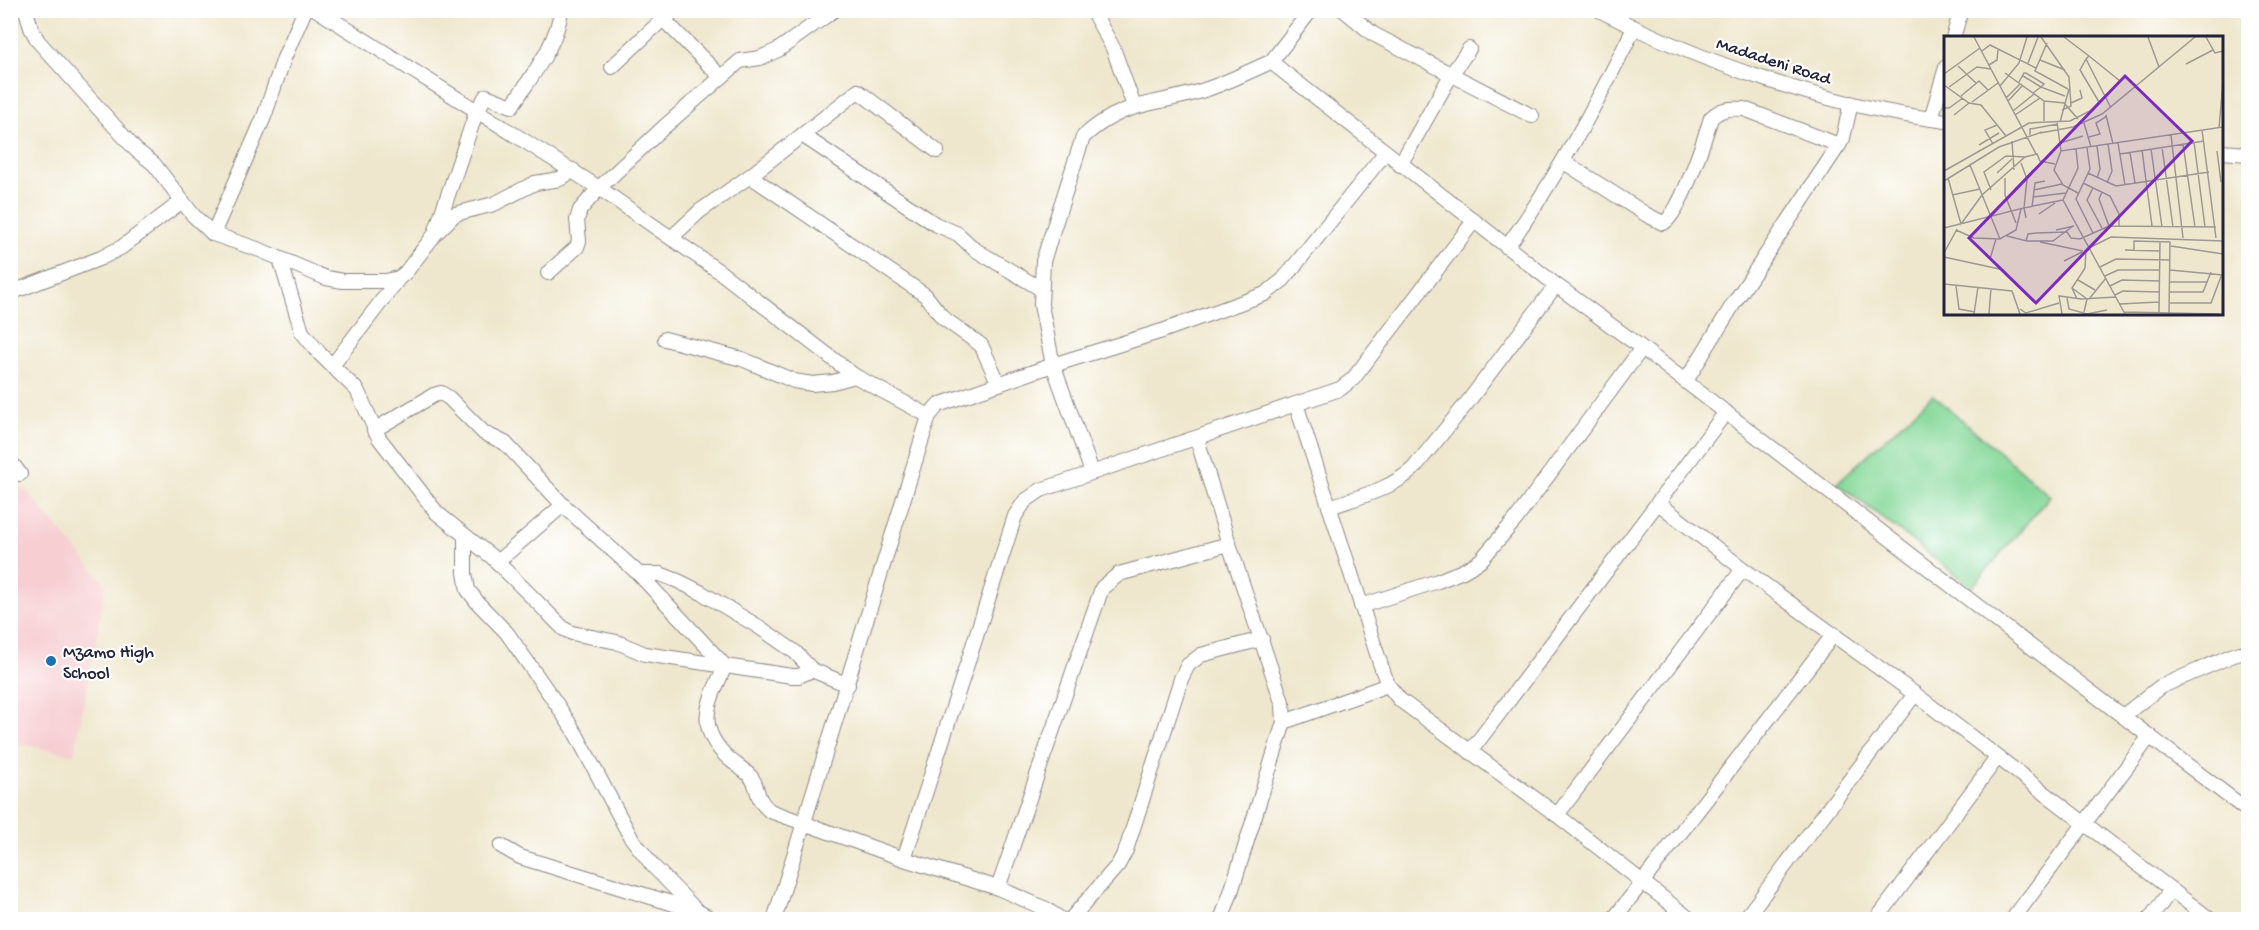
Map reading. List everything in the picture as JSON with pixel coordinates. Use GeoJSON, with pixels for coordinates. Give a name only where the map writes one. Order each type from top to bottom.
{"type":"FeatureCollection","features":[{"type":"Feature","properties":{"kind":"street"},"geometry":{"type":"LineString","coordinates":[[26,10],[31,28],[38,41],[136,150],[154,164],[182,201],[213,234],[326,278],[343,281],[386,281],[399,278]]}},
{"type":"Feature","properties":{"kind":"street"},"geometry":{"type":"LineString","coordinates":[[213,234],[264,117],[284,58],[305,10]]}},
{"type":"Feature","properties":{"kind":"street"},"geometry":{"type":"LineString","coordinates":[[317,10],[573,170],[720,272],[855,376],[929,416]]}},
{"type":"Feature","properties":{"kind":"street"},"geometry":{"type":"LineString","coordinates":[[435,234],[477,110],[486,96],[512,106],[550,47],[560,22],[561,10]]}},
{"type":"Feature","properties":{"kind":"street"},"geometry":{"type":"LineString","coordinates":[[612,67],[663,19],[676,10]]}},
{"type":"Feature","properties":{"kind":"street"},"geometry":{"type":"LineString","coordinates":[[548,273],[577,248],[579,241],[577,220],[580,210],[599,188],[740,61],[760,58],[778,50],[834,10]]}},
{"type":"Feature","properties":{"kind":"street"},"geometry":{"type":"LineString","coordinates":[[1092,10],[1110,41],[1134,106]]}},
{"type":"Feature","properties":{"kind":"street"},"geometry":{"type":"LineString","coordinates":[[1092,472],[1053,365],[1041,305],[1043,261],[1083,136],[1095,125],[1134,106],[1198,92],[1271,62],[1311,10]]}},
{"type":"Feature","properties":{"kind":"street"},"geometry":{"type":"LineString","coordinates":[[1344,10],[1373,34],[1532,116]]}},
{"type":"Feature","properties":{"kind":"street","name":"Madadeni Road"},"geometry":{"type":"LineString","coordinates":[[1599,10],[1634,28],[1736,69],[1823,97],[1944,121]]}},
{"type":"Feature","properties":{"kind":"street"},"geometry":{"type":"LineString","coordinates":[[1954,36],[1960,10]]}},
{"type":"Feature","properties":{"kind":"street"},"geometry":{"type":"LineString","coordinates":[[663,19],[721,77]]}},
{"type":"Feature","properties":{"kind":"street"},"geometry":{"type":"LineString","coordinates":[[1507,247],[1564,162],[1634,28]]}},
{"type":"Feature","properties":{"kind":"street"},"geometry":{"type":"LineString","coordinates":[[1400,165],[1451,75],[1469,49]]}},
{"type":"Feature","properties":{"kind":"street"},"geometry":{"type":"LineString","coordinates":[[1271,62],[1556,285],[1686,381],[2248,811]]}},
{"type":"Feature","properties":{"kind":"street"},"geometry":{"type":"LineString","coordinates":[[1931,120],[1944,74]]}},
{"type":"Feature","properties":{"kind":"street"},"geometry":{"type":"LineString","coordinates":[[671,238],[700,211],[750,176],[858,91],[937,151]]}},
{"type":"Feature","properties":{"kind":"street"},"geometry":{"type":"LineString","coordinates":[[1686,381],[1734,303],[1839,145],[1843,138],[1851,103]]}},
{"type":"Feature","properties":{"kind":"street"},"geometry":{"type":"LineString","coordinates":[[1564,162],[1663,223],[1671,219],[1712,118],[1718,112],[1733,108],[1744,109],[1839,145]]}},
{"type":"Feature","properties":{"kind":"street"},"geometry":{"type":"LineString","coordinates":[[802,135],[935,224],[958,234],[974,249],[1041,289]]}},
{"type":"Feature","properties":{"kind":"street"},"geometry":{"type":"LineString","coordinates":[[2223,152],[2248,154]]}},
{"type":"Feature","properties":{"kind":"street"},"geometry":{"type":"LineString","coordinates":[[774,920],[929,416],[938,405],[1053,365],[1162,331],[1265,294],[1283,280],[1385,153]]}},
{"type":"Feature","properties":{"kind":"street"},"geometry":{"type":"LineString","coordinates":[[332,366],[399,278],[406,273],[435,234],[455,214],[494,204],[535,183],[560,179],[573,170]]}},
{"type":"Feature","properties":{"kind":"street"},"geometry":{"type":"LineString","coordinates":[[750,176],[925,295],[943,318],[981,345],[999,384]]}},
{"type":"Feature","properties":{"kind":"street"},"geometry":{"type":"LineString","coordinates":[[10,292],[108,255],[182,201]]}},
{"type":"Feature","properties":{"kind":"street"},"geometry":{"type":"LineString","coordinates":[[904,859],[1015,516],[1025,501],[1033,495],[1092,472],[1197,439],[1341,389],[1353,379],[1474,221]]}},
{"type":"Feature","properties":{"kind":"street"},"geometry":{"type":"LineString","coordinates":[[280,259],[302,332],[360,395],[374,430],[437,513],[497,562],[558,623],[572,633],[617,642],[645,654],[799,676],[812,670]]}},
{"type":"Feature","properties":{"kind":"street"},"geometry":{"type":"LineString","coordinates":[[1329,507],[1384,489],[1403,479],[1467,403],[1556,285]]}},
{"type":"Feature","properties":{"kind":"street"},"geometry":{"type":"LineString","coordinates":[[665,339],[742,359],[794,381],[812,384],[833,382],[855,376]]}},
{"type":"Feature","properties":{"kind":"street"},"geometry":{"type":"LineString","coordinates":[[1361,606],[1438,581],[1480,561],[1516,519],[1642,348]]}},
{"type":"Feature","properties":{"kind":"street"},"geometry":{"type":"LineString","coordinates":[[374,430],[434,395],[441,393],[446,395],[483,433],[505,443],[562,506],[639,574],[725,666]]}},
{"type":"Feature","properties":{"kind":"street"},"geometry":{"type":"LineString","coordinates":[[1296,404],[1388,684],[1400,700],[1557,815],[1691,920]]}},
{"type":"Feature","properties":{"kind":"street"},"geometry":{"type":"LineString","coordinates":[[1470,752],[1726,412]]}},
{"type":"Feature","properties":{"kind":"street"},"geometry":{"type":"LineString","coordinates":[[1197,439],[1229,544],[1283,705],[1284,722],[1221,920]]}},
{"type":"Feature","properties":{"kind":"street"},"geometry":{"type":"LineString","coordinates":[[10,461],[20,474]]}},
{"type":"Feature","properties":{"kind":"street"},"geometry":{"type":"LineString","coordinates":[[1658,503],[1743,569],[1915,694],[2211,920]]}},
{"type":"Feature","properties":{"kind":"street"},"geometry":{"type":"LineString","coordinates":[[497,562],[562,506]]}},
{"type":"Feature","properties":{"kind":"street"},"geometry":{"type":"LineString","coordinates":[[465,537],[464,559],[468,590],[507,633],[558,706],[576,734],[630,836],[653,866],[697,911]]}},
{"type":"Feature","properties":{"kind":"street"},"geometry":{"type":"LineString","coordinates":[[998,888],[1102,588],[1119,574],[1229,544]]}},
{"type":"Feature","properties":{"kind":"street"},"geometry":{"type":"LineString","coordinates":[[1557,815],[1743,569]]}},
{"type":"Feature","properties":{"kind":"street"},"geometry":{"type":"LineString","coordinates":[[639,574],[660,574],[721,603],[795,652],[812,670],[848,685]]}},
{"type":"Feature","properties":{"kind":"street"},"geometry":{"type":"LineString","coordinates":[[1612,920],[1834,634]]}},
{"type":"Feature","properties":{"kind":"street"},"geometry":{"type":"LineString","coordinates":[[1070,920],[1118,865],[1126,850],[1181,679],[1188,665],[1201,655],[1262,639]]}},
{"type":"Feature","properties":{"kind":"street"},"geometry":{"type":"LineString","coordinates":[[2123,716],[2160,687],[2231,656],[2240,653],[2248,654]]}},
{"type":"Feature","properties":{"kind":"street"},"geometry":{"type":"LineString","coordinates":[[725,666],[708,704],[706,719],[710,735],[717,747],[751,777],[763,805],[778,815],[904,859],[998,888],[1046,909],[1062,920]]}},
{"type":"Feature","properties":{"kind":"street"},"geometry":{"type":"LineString","coordinates":[[1284,722],[1388,684]]}},
{"type":"Feature","properties":{"kind":"street"},"geometry":{"type":"LineString","coordinates":[[1744,920],[1915,694]]}},
{"type":"Feature","properties":{"kind":"street"},"geometry":{"type":"LineString","coordinates":[[2012,920],[2150,736]]}},
{"type":"Feature","properties":{"kind":"street"},"geometry":{"type":"LineString","coordinates":[[1876,920],[1997,758]]}},
{"type":"Feature","properties":{"kind":"street"},"geometry":{"type":"LineString","coordinates":[[501,846],[520,857],[697,911],[714,920]]}},
{"type":"Feature","properties":{"kind":"street"},"geometry":{"type":"LineString","coordinates":[[2149,920],[2171,890]]}},
{"type":"Feature","properties":{"kind":"shaded area","name":"Mzamo High School"},"geometry":{"type":"Polygon","coordinates":[[[23,486],[106,585],[74,755],[21,744],[11,738],[11,499],[23,486]]]}},
{"type":"Feature","properties":{"kind":"green space"},"geometry":{"type":"Polygon","coordinates":[[[1933,395],[2050,496],[1972,587],[1837,483],[1933,395]]]}},
{"type":"Feature","properties":{"kind":"place","name":"Mzamo High School"},"geometry":{"type":"Point","coordinates":[51,661]}}]}
